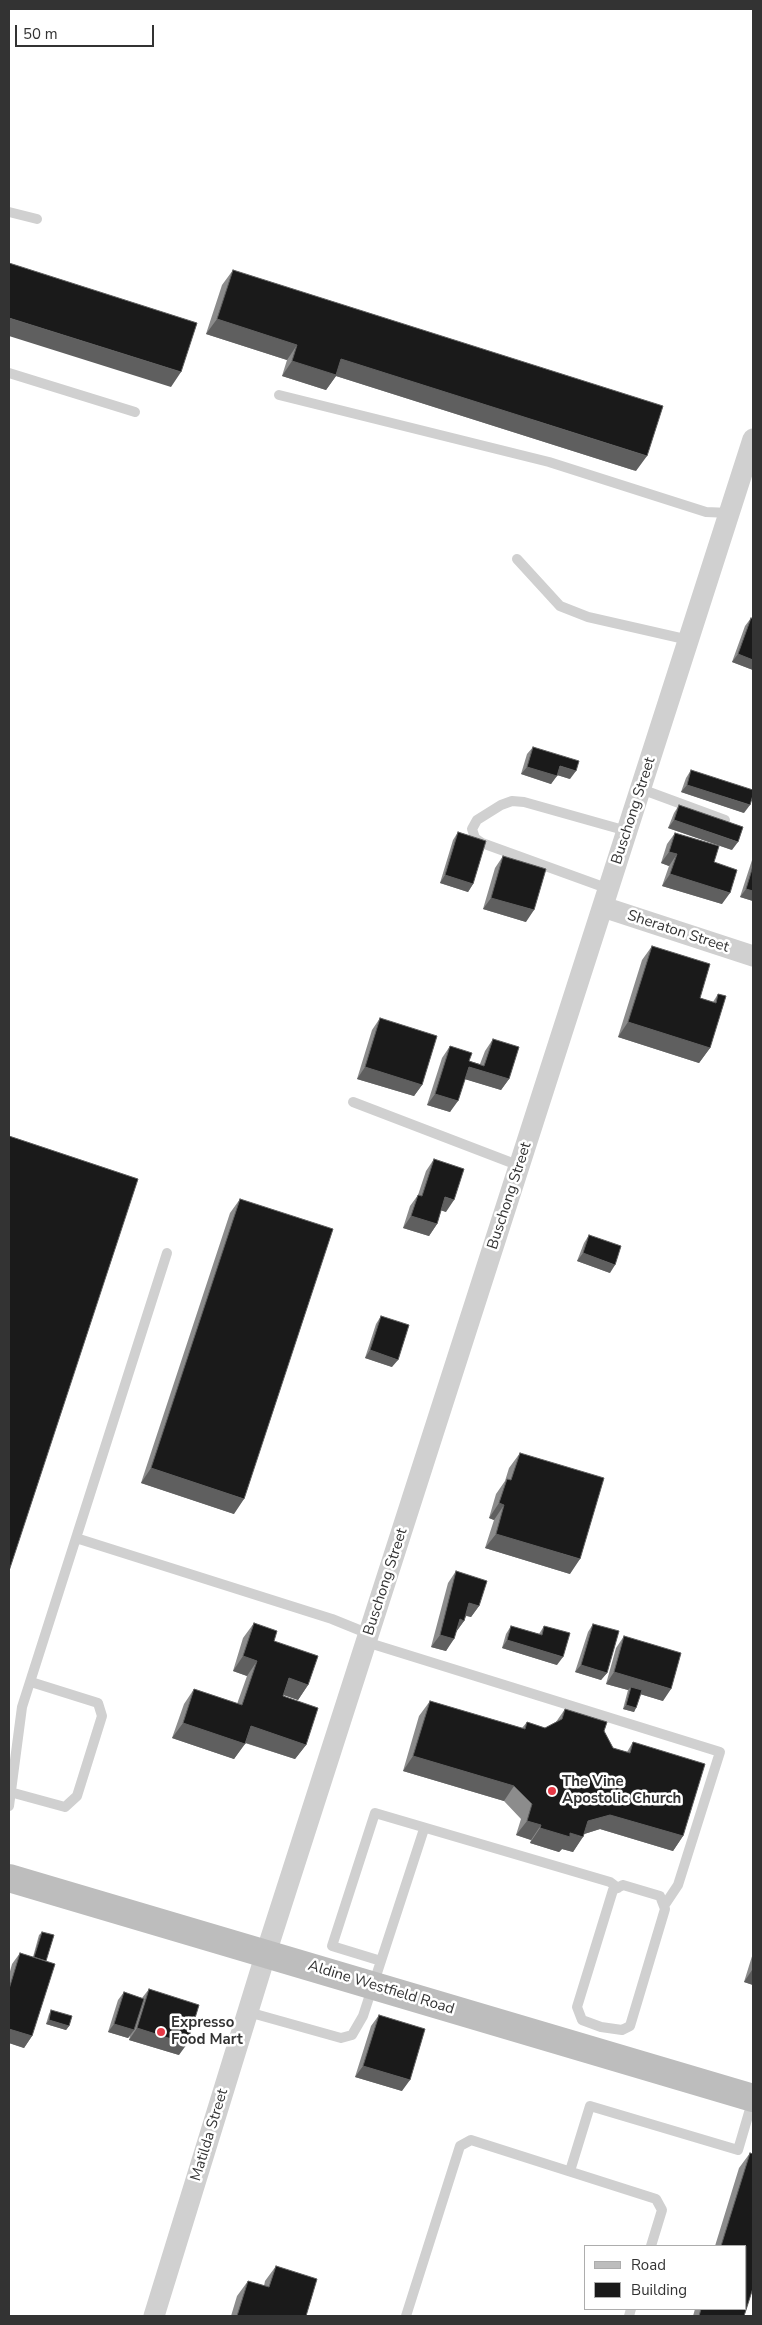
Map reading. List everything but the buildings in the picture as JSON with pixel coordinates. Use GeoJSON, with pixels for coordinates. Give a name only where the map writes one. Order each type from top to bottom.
{"type":"FeatureCollection","features":[{"type":"Feature","properties":{"kind":"main road","name":"Aldine Westfield Road"},"geometry":{"type":"LineString","coordinates":[[9,1878],[266,1953],[377,1973],[598,2039],[753,2098]]}},
{"type":"Feature","properties":{"kind":"street","name":"Buschong Street"},"geometry":{"type":"LineString","coordinates":[[266,1953],[753,439]]}},
{"type":"Feature","properties":{"kind":"street","name":"Sheraton Street"},"geometry":{"type":"LineString","coordinates":[[606,898],[753,956]]}},
{"type":"Feature","properties":{"kind":"street","name":"Matilda Street"},"geometry":{"type":"LineString","coordinates":[[154,2316],[266,1953]]}},
{"type":"Feature","properties":{"kind":"lane"},"geometry":{"type":"LineString","coordinates":[[9,212],[37,219]]}},
{"type":"Feature","properties":{"kind":"lane"},"geometry":{"type":"LineString","coordinates":[[9,373],[135,412]]}},
{"type":"Feature","properties":{"kind":"lane"},"geometry":{"type":"LineString","coordinates":[[279,395],[548,462],[706,512],[730,513]]}},
{"type":"Feature","properties":{"kind":"lane"},"geometry":{"type":"LineString","coordinates":[[517,559],[560,606],[588,616],[689,640]]}},
{"type":"Feature","properties":{"kind":"lane"},"geometry":{"type":"LineString","coordinates":[[641,789],[725,820]]}},
{"type":"Feature","properties":{"kind":"lane"},"geometry":{"type":"LineString","coordinates":[[606,898],[482,843],[475,838],[472,829],[477,820],[501,805],[512,801],[524,802],[627,831]]}},
{"type":"Feature","properties":{"kind":"lane"},"geometry":{"type":"LineString","coordinates":[[353,1102],[520,1166]]}},
{"type":"Feature","properties":{"kind":"lane"},"geometry":{"type":"LineString","coordinates":[[9,1806],[22,1708],[167,1253]]}},
{"type":"Feature","properties":{"kind":"lane"},"geometry":{"type":"LineString","coordinates":[[76,1538],[332,1619],[368,1638],[720,1752],[678,1885],[664,1906]]}},
{"type":"Feature","properties":{"kind":"lane"},"geometry":{"type":"LineString","coordinates":[[10,1792],[65,1807],[77,1796],[102,1716],[98,1703],[31,1682]]}},
{"type":"Feature","properties":{"kind":"lane"},"geometry":{"type":"LineString","coordinates":[[377,1973],[332,1946],[375,1813],[424,1829],[610,1882],[618,1888]]}},
{"type":"Feature","properties":{"kind":"lane"},"geometry":{"type":"LineString","coordinates":[[248,2012],[340,2038],[352,2035],[358,2027],[377,1973],[424,1829]]}},
{"type":"Feature","properties":{"kind":"lane"},"geometry":{"type":"LineString","coordinates":[[623,1885],[660,1896],[664,1906],[665,1909],[630,2026],[598,2039],[582,2020],[577,2007],[613,1890],[623,1885]]}},
{"type":"Feature","properties":{"kind":"lane"},"geometry":{"type":"LineString","coordinates":[[570,2172],[590,2106],[738,2150],[753,2098]]}},
{"type":"Feature","properties":{"kind":"lane"},"geometry":{"type":"LineString","coordinates":[[406,2316],[460,2146],[471,2140],[656,2198],[662,2210],[651,2245]]}},
{"type":"Feature","properties":{"kind":"place","name":"The Vine Apostolic Church"},"geometry":{"type":"Point","coordinates":[552,1791]}},
{"type":"Feature","properties":{"kind":"place","name":"Expresso Food Mart"},"geometry":{"type":"Point","coordinates":[161,2032]}}]}
